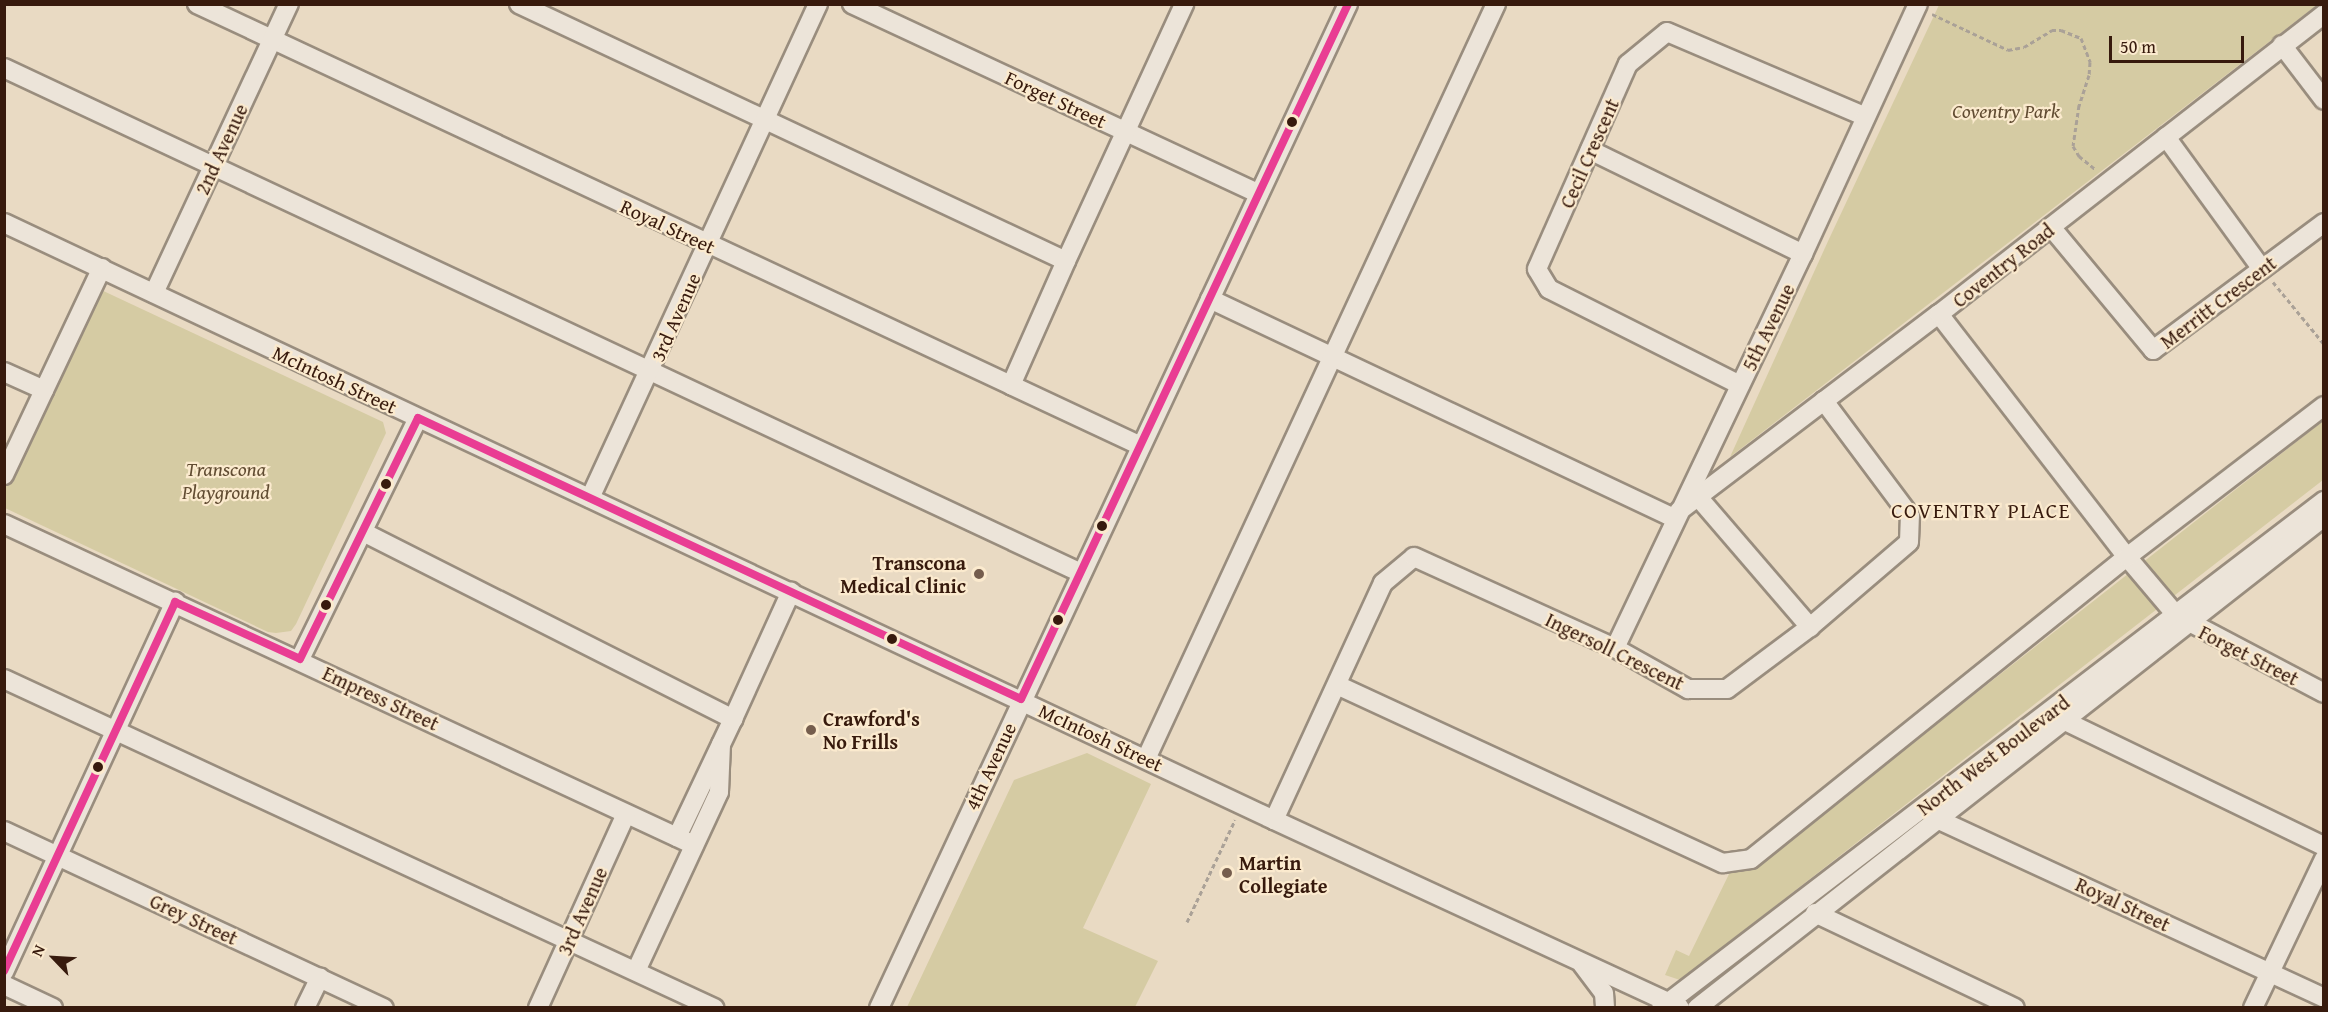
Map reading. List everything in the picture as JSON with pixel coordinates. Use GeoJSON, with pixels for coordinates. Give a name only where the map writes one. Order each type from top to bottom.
{"type":"FeatureCollection","features":[{"type":"Feature","properties":{"kind":"street","name":"Royal Street"},"geometry":{"type":"LineString","coordinates":[[197,4],[272,42],[1141,446]]}},
{"type":"Feature","properties":{"kind":"street","name":"2nd Avenue"},"geometry":{"type":"LineString","coordinates":[[154,293],[289,4]]}},
{"type":"Feature","properties":{"kind":"street"},"geometry":{"type":"LineString","coordinates":[[519,4],[1066,261]]}},
{"type":"Feature","properties":{"kind":"street","name":"3rd Avenue"},"geometry":{"type":"LineString","coordinates":[[590,498],[818,4]]}},
{"type":"Feature","properties":{"kind":"street","name":"Forget Street"},"geometry":{"type":"LineString","coordinates":[[852,4],[1259,194]]}},
{"type":"Feature","properties":{"kind":"street","name":"4th Avenue"},"geometry":{"type":"LineString","coordinates":[[879,1008],[1021,699],[1348,4]]}},
{"type":"Feature","properties":{"kind":"street"},"geometry":{"type":"LineString","coordinates":[[1146,759],[1334,358],[1496,4]]}},
{"type":"Feature","properties":{"kind":"street"},"geometry":{"type":"LineString","coordinates":[[1011,385],[1180,6]]}},
{"type":"Feature","properties":{"kind":"street","name":"5th Avenue"},"geometry":{"type":"LineString","coordinates":[[1615,648],[1803,254],[1917,8]]}},
{"type":"Feature","properties":{"kind":"street","name":"Coventry Road"},"geometry":{"type":"LineString","coordinates":[[1677,515],[2324,14]]}},
{"type":"Feature","properties":{"kind":"street","name":"Cecil Crescent"},"geometry":{"type":"LineString","coordinates":[[1740,385],[1549,289],[1537,269],[1628,64],[1667,32],[1866,117]]}},
{"type":"Feature","properties":{"kind":"street"},"geometry":{"type":"LineString","coordinates":[[2282,45],[2324,100]]}},
{"type":"Feature","properties":{"kind":"street"},"geometry":{"type":"LineString","coordinates":[[4,68],[651,369],[1081,573]]}},
{"type":"Feature","properties":{"kind":"street"},"geometry":{"type":"LineString","coordinates":[[2166,137],[2262,269]]}},
{"type":"Feature","properties":{"kind":"street"},"geometry":{"type":"LineString","coordinates":[[1590,150],[1803,254]]}},
{"type":"Feature","properties":{"kind":"street","name":"McIntosh Street"},"geometry":{"type":"LineString","coordinates":[[4,223],[1021,699],[1274,820],[1579,960],[1670,1006]]}},
{"type":"Feature","properties":{"kind":"street","name":"Merritt Crescent"},"geometry":{"type":"LineString","coordinates":[[2051,227],[2153,350],[2324,223]]}},
{"type":"Feature","properties":{"kind":"street"},"geometry":{"type":"LineString","coordinates":[[4,475],[102,268]]}},
{"type":"Feature","properties":{"kind":"street"},"geometry":{"type":"LineString","coordinates":[[1210,299],[1677,515]]}},
{"type":"Feature","properties":{"kind":"street"},"geometry":{"type":"LineString","coordinates":[[1939,314],[2127,557],[2182,619]]}},
{"type":"Feature","properties":{"kind":"street"},"geometry":{"type":"LineString","coordinates":[[4,372],[44,390]]}},
{"type":"Feature","properties":{"kind":"street","name":"Ingersoll Crescent"},"geometry":{"type":"LineString","coordinates":[[1274,820],[1383,583],[1414,556],[1615,648],[1688,689],[1727,689],[1810,627],[1909,542],[1910,516],[1824,401]]}},
{"type":"Feature","properties":{"kind":"street"},"geometry":{"type":"LineString","coordinates":[[1337,685],[1723,863],[1751,858],[2127,557],[2324,406]]}},
{"type":"Feature","properties":{"kind":"street"},"geometry":{"type":"LineString","coordinates":[[300,659],[418,418]]}},
{"type":"Feature","properties":{"kind":"street"},"geometry":{"type":"LineString","coordinates":[[1698,497],[1810,627]]}},
{"type":"Feature","properties":{"kind":"street","name":"North West Boulevard"},"geometry":{"type":"LineString","coordinates":[[1697,1008],[1815,913],[1931,813],[2065,721],[2182,619],[2324,501]]}},
{"type":"Feature","properties":{"kind":"street","name":"North West Boulevard"},"geometry":{"type":"LineString","coordinates":[[1670,1006],[1931,813],[2182,619],[2324,517]]}},
{"type":"Feature","properties":{"kind":"street","name":"Empress Street"},"geometry":{"type":"LineString","coordinates":[[4,524],[300,659],[694,845]]}},
{"type":"Feature","properties":{"kind":"street"},"geometry":{"type":"LineString","coordinates":[[2307,530],[2324,538]]}},
{"type":"Feature","properties":{"kind":"street"},"geometry":{"type":"LineString","coordinates":[[363,531],[733,719]]}},
{"type":"Feature","properties":{"kind":"street"},"geometry":{"type":"LineString","coordinates":[[677,837],[791,592]]}},
{"type":"Feature","properties":{"kind":"street"},"geometry":{"type":"LineString","coordinates":[[4,972],[60,856],[114,729],[174,602]]}},
{"type":"Feature","properties":{"kind":"street","name":"Forget Street"},"geometry":{"type":"LineString","coordinates":[[2182,619],[2324,693]]}},
{"type":"Feature","properties":{"kind":"street"},"geometry":{"type":"LineString","coordinates":[[4,679],[714,1008]]}},
{"type":"Feature","properties":{"kind":"street"},"geometry":{"type":"LineString","coordinates":[[2065,721],[2324,846]]}},
{"type":"Feature","properties":{"kind":"street"},"geometry":{"type":"LineString","coordinates":[[636,971],[719,792],[721,744]]}},
{"type":"Feature","properties":{"kind":"street","name":"Royal Street"},"geometry":{"type":"LineString","coordinates":[[1931,813],[2324,998]]}},
{"type":"Feature","properties":{"kind":"street","name":"3rd Avenue"},"geometry":{"type":"LineString","coordinates":[[538,1008],[626,814]]}},
{"type":"Feature","properties":{"kind":"street","name":"Grey Street"},"geometry":{"type":"LineString","coordinates":[[4,831],[384,1008]]}},
{"type":"Feature","properties":{"kind":"street"},"geometry":{"type":"LineString","coordinates":[[2253,1008],[2324,859]]}},
{"type":"Feature","properties":{"kind":"street"},"geometry":{"type":"LineString","coordinates":[[1815,913],[2015,1008]]}},
{"type":"Feature","properties":{"kind":"street","name":"McIntosh Street"},"geometry":{"type":"LineString","coordinates":[[1579,960],[1604,993],[1605,1008]]}},
{"type":"Feature","properties":{"kind":"street"},"geometry":{"type":"LineString","coordinates":[[305,1008],[320,977]]}},
{"type":"Feature","properties":{"kind":"street"},"geometry":{"type":"LineString","coordinates":[[4,985],[53,1008]]}},
{"type":"Feature","properties":{"kind":"path"},"geometry":{"type":"LineString","coordinates":[[1917,8],[2008,50],[2024,47],[2052,30],[2061,30],[2081,38],[2090,62],[2077,111],[2073,146],[2079,156],[2096,169],[2099,189]]}},
{"type":"Feature","properties":{"kind":"path"},"geometry":{"type":"LineString","coordinates":[[2262,269],[2324,344]]}},
{"type":"Feature","properties":{"kind":"path"},"geometry":{"type":"LineString","coordinates":[[1187,922],[1242,805]]}},
{"type":"Feature","properties":{"kind":"green space","name":"Coventry Park"},"geometry":{"type":"Polygon","coordinates":[[[1939,5],[2317,5],[1730,457],[1829,239],[1939,5]]]}},
{"type":"Feature","properties":{"kind":"green space","name":"Transcona Playground"},"geometry":{"type":"Polygon","coordinates":[[[97,288],[383,422],[386,433],[291,631],[268,632],[5,508],[4,484],[97,288]]]}},
{"type":"Feature","properties":{"kind":"green space"},"geometry":{"type":"Polygon","coordinates":[[[2323,421],[2323,480],[1680,980],[1665,975],[1676,950],[1689,956],[1731,870],[1757,865],[2323,421]]]}},
{"type":"Feature","properties":{"kind":"green space"},"geometry":{"type":"Polygon","coordinates":[[[1087,753],[1151,784],[1083,928],[1158,961],[1135,1007],[907,1007],[1014,780],[1087,753]]]}},
{"type":"Feature","properties":{"kind":"transit line"},"geometry":{"type":"LineString","coordinates":[[1021,699],[1348,4]]}},
{"type":"Feature","properties":{"kind":"transit line"},"geometry":{"type":"LineString","coordinates":[[418,418],[1021,699]]}},
{"type":"Feature","properties":{"kind":"transit line"},"geometry":{"type":"LineString","coordinates":[[300,659],[418,418]]}},
{"type":"Feature","properties":{"kind":"transit line"},"geometry":{"type":"LineString","coordinates":[[175,602],[300,659]]}},
{"type":"Feature","properties":{"kind":"transit line"},"geometry":{"type":"LineString","coordinates":[[4,971],[175,602]]}},
{"type":"Feature","properties":{"kind":"place","name":"Transcona Medical Clinic"},"geometry":{"type":"Point","coordinates":[979,574]}},
{"type":"Feature","properties":{"kind":"place","name":"Crawford's No Frills"},"geometry":{"type":"Point","coordinates":[811,730]}},
{"type":"Feature","properties":{"kind":"place","name":"Martin Collegiate"},"geometry":{"type":"Point","coordinates":[1227,873]}},
{"type":"Feature","properties":{"kind":"district","name":"COVENTRY PLACE"},"geometry":{"type":"Point","coordinates":[1981,511]}}]}
